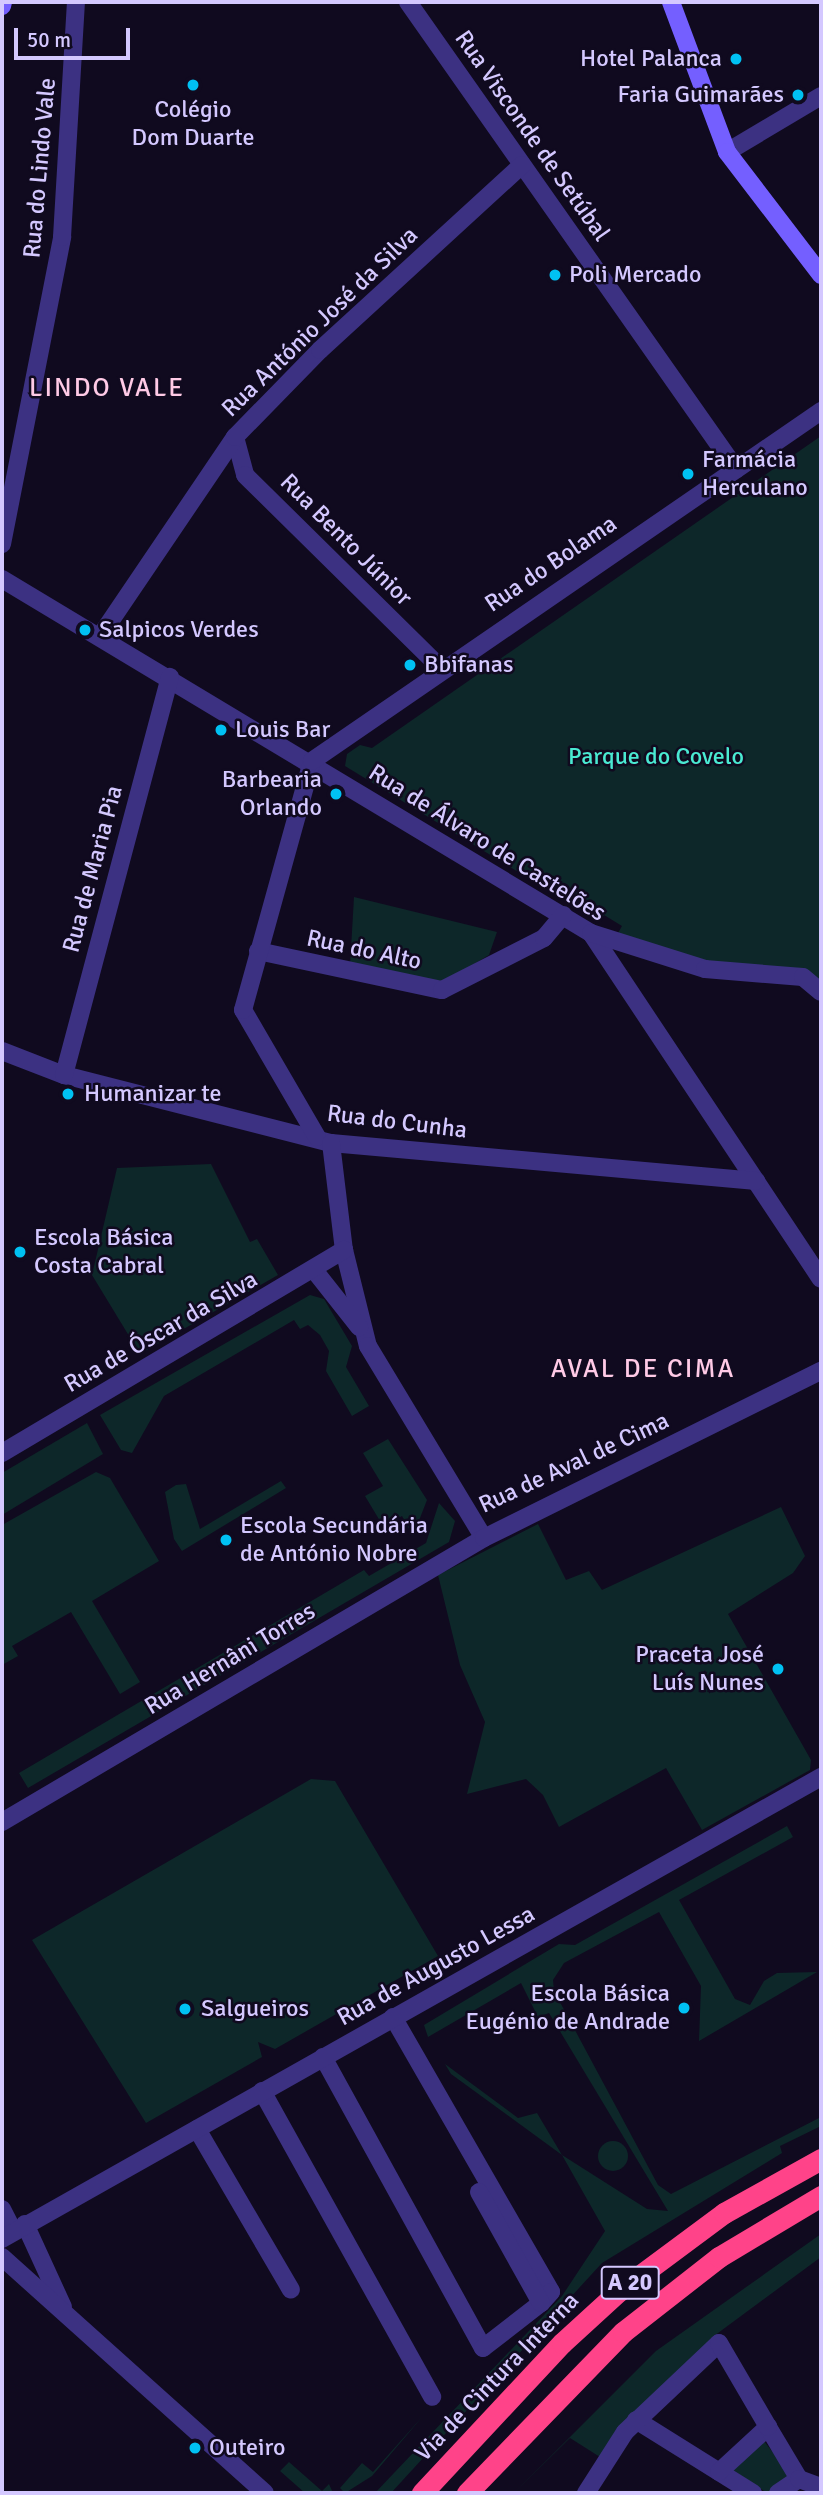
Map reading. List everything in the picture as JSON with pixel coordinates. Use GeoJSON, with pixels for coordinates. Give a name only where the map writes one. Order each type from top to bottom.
{"type":"FeatureCollection","features":[{"type":"Feature","properties":{"kind":"highway","name":"Via de Cintura Interna"},"geometry":{"type":"LineString","coordinates":[[422,2493],[562,2343],[619,2291],[724,2213],[821,2159]]}},
{"type":"Feature","properties":{"kind":"highway","name":"A 20"},"geometry":{"type":"LineString","coordinates":[[467,2493],[623,2332],[719,2257],[817,2199]]}},
{"type":"Feature","properties":{"kind":"main road"},"geometry":{"type":"LineString","coordinates":[[671,2],[727,152],[821,275]]}},
{"type":"Feature","properties":{"kind":"street","name":"Rua do Lindo Vale"},"geometry":{"type":"LineString","coordinates":[[2,544],[62,237],[76,2]]}},
{"type":"Feature","properties":{"kind":"street","name":"Rua Visconde de Setúbal"},"geometry":{"type":"LineString","coordinates":[[408,2],[736,469]]}},
{"type":"Feature","properties":{"kind":"street"},"geometry":{"type":"LineString","coordinates":[[727,152],[821,96]]}},
{"type":"Feature","properties":{"kind":"street","name":"Rua António José da Silva"},"geometry":{"type":"LineString","coordinates":[[101,635],[235,437],[320,350],[522,165]]}},
{"type":"Feature","properties":{"kind":"street","name":"Rua do Bolama"},"geometry":{"type":"LineString","coordinates":[[312,761],[441,668],[821,411]]}},
{"type":"Feature","properties":{"kind":"street","name":"Rua Bento Júnior"},"geometry":{"type":"LineString","coordinates":[[235,437],[245,475],[441,668]]}},
{"type":"Feature","properties":{"kind":"street","name":"Rua de Álvaro de Castelões"},"geometry":{"type":"LineString","coordinates":[[2,579],[312,761],[591,933],[821,1279]]}},
{"type":"Feature","properties":{"kind":"street","name":"Rua de Maria Pia"},"geometry":{"type":"LineString","coordinates":[[64,1075],[170,677]]}},
{"type":"Feature","properties":{"kind":"street"},"geometry":{"type":"LineString","coordinates":[[312,761],[258,951],[244,1020],[324,1140]]}},
{"type":"Feature","properties":{"kind":"street","name":"Rua do Alto"},"geometry":{"type":"LineString","coordinates":[[258,951],[442,990],[544,939],[563,915]]}},
{"type":"Feature","properties":{"kind":"street"},"geometry":{"type":"LineString","coordinates":[[591,933],[705,968],[803,977],[821,992]]}},
{"type":"Feature","properties":{"kind":"street","name":"Rua do Cunha"},"geometry":{"type":"LineString","coordinates":[[2,1051],[64,1075],[324,1140],[755,1181]]}},
{"type":"Feature","properties":{"kind":"street","name":"Rua de Aval de Cima"},"geometry":{"type":"LineString","coordinates":[[324,1140],[344,1250],[363,1332]]}},
{"type":"Feature","properties":{"kind":"street","name":"Rua de Óscar da Silva"},"geometry":{"type":"LineString","coordinates":[[2,1453],[344,1250]]}},
{"type":"Feature","properties":{"kind":"street","name":"Rua de Aval de Cima"},"geometry":{"type":"LineString","coordinates":[[314,1270],[363,1332],[484,1538],[821,1371]]}},
{"type":"Feature","properties":{"kind":"street","name":"Rua Hernâni Torres"},"geometry":{"type":"LineString","coordinates":[[2,1822],[484,1538]]}},
{"type":"Feature","properties":{"kind":"street","name":"Rua de Augusto Lessa"},"geometry":{"type":"LineString","coordinates":[[13,2231],[821,1777]]}},
{"type":"Feature","properties":{"kind":"street"},"geometry":{"type":"LineString","coordinates":[[323,2057],[416,2214],[483,2348],[541,2303],[551,2292],[393,2017]]}},
{"type":"Feature","properties":{"kind":"street"},"geometry":{"type":"LineString","coordinates":[[262,2091],[432,2397]]}},
{"type":"Feature","properties":{"kind":"street"},"geometry":{"type":"LineString","coordinates":[[197,2129],[291,2290]]}},
{"type":"Feature","properties":{"kind":"street"},"geometry":{"type":"LineString","coordinates":[[479,2192],[541,2303]]}},
{"type":"Feature","properties":{"kind":"street"},"geometry":{"type":"LineString","coordinates":[[2,2210],[65,2310]]}},
{"type":"Feature","properties":{"kind":"street"},"geometry":{"type":"LineString","coordinates":[[2,2257],[65,2310],[265,2493]]}},
{"type":"Feature","properties":{"kind":"street"},"geometry":{"type":"LineString","coordinates":[[586,2493],[636,2420],[719,2343],[799,2479],[821,2487]]}},
{"type":"Feature","properties":{"kind":"street"},"geometry":{"type":"LineString","coordinates":[[636,2420],[753,2493]]}},
{"type":"Feature","properties":{"kind":"street"},"geometry":{"type":"LineString","coordinates":[[719,2472],[768,2427]]}},
{"type":"Feature","properties":{"kind":"street"},"geometry":{"type":"LineString","coordinates":[[778,2493],[799,2479]]}},
{"type":"Feature","properties":{"kind":"green space","name":"Parque do Covelo"},"geometry":{"type":"Polygon","coordinates":[[[821,436],[821,982],[703,963],[618,933],[622,926],[604,915],[600,922],[345,766],[347,754],[360,745],[372,748],[821,436]]]}},
{"type":"Feature","properties":{"kind":"green space"},"geometry":{"type":"Polygon","coordinates":[[[354,897],[497,932],[489,955],[444,982],[350,966],[354,897]]]}},
{"type":"Feature","properties":{"kind":"green space"},"geometry":{"type":"Polygon","coordinates":[[[211,1164],[250,1242],[257,1239],[278,1275],[140,1354],[92,1275],[117,1168],[211,1164]]]}},
{"type":"Feature","properties":{"kind":"green space"},"geometry":{"type":"Polygon","coordinates":[[[310,1295],[324,1299],[352,1346],[346,1367],[369,1406],[352,1416],[326,1371],[329,1351],[320,1335],[308,1325],[300,1329],[294,1320],[164,1396],[132,1453],[121,1450],[100,1415],[310,1295]]]}},
{"type":"Feature","properties":{"kind":"green space"},"geometry":{"type":"Polygon","coordinates":[[[87,1423],[103,1454],[2,1515],[2,1473],[87,1423]]]}},
{"type":"Feature","properties":{"kind":"green space"},"geometry":{"type":"Polygon","coordinates":[[[388,1439],[427,1500],[413,1536],[402,1516],[383,1526],[365,1496],[383,1486],[363,1453],[388,1439]]]}},
{"type":"Feature","properties":{"kind":"green space"},"geometry":{"type":"Polygon","coordinates":[[[96,1472],[110,1478],[159,1561],[92,1601],[140,1682],[120,1694],[71,1612],[12,1646],[18,1656],[2,1665],[2,1525],[96,1472]]]}},
{"type":"Feature","properties":{"kind":"green space"},"geometry":{"type":"Polygon","coordinates":[[[281,1481],[286,1488],[182,1551],[174,1539],[165,1492],[176,1485],[186,1484],[200,1529],[281,1481]]]}},
{"type":"Feature","properties":{"kind":"green space"},"geometry":{"type":"Polygon","coordinates":[[[439,1503],[455,1521],[449,1542],[28,1788],[19,1773],[364,1570],[369,1576],[426,1543],[439,1503]]]}},
{"type":"Feature","properties":{"kind":"green space"},"geometry":{"type":"Polygon","coordinates":[[[781,1507],[805,1556],[793,1573],[728,1614],[811,1760],[810,1770],[702,1830],[666,1768],[559,1827],[543,1795],[526,1779],[467,1794],[485,1722],[460,1665],[438,1575],[538,1524],[566,1580],[589,1571],[602,1590],[781,1507]]]}},
{"type":"Feature","properties":{"kind":"green space"},"geometry":{"type":"Polygon","coordinates":[[[311,1779],[335,1781],[438,1956],[275,2049],[258,2042],[262,2057],[146,2123],[32,1940],[311,1779]]]}},
{"type":"Feature","properties":{"kind":"green space"},"geometry":{"type":"Polygon","coordinates":[[[787,1826],[793,1837],[679,1900],[735,1999],[750,2005],[764,1981],[777,1973],[817,1972],[699,2041],[701,1986],[659,1912],[564,1963],[553,1980],[554,1991],[658,2185],[671,2194],[821,2117],[821,2126],[780,2146],[782,2153],[602,2263],[391,2493],[375,2493],[562,2296],[605,2231],[562,2155],[647,2209],[668,2211],[549,2013],[538,2017],[521,1983],[428,2037],[424,2025],[559,1944],[575,1945],[787,1826]]]}},
{"type":"Feature","properties":{"kind":"green space"},"geometry":{"type":"Polygon","coordinates":[[[445,2064],[518,2118],[537,2113],[562,2155],[451,2074],[445,2064]]]}},
{"type":"Feature","properties":{"kind":"green space"},"geometry":{"type":"Polygon","coordinates":[[[613,2141],[619,2142],[627,2150],[627,2162],[619,2170],[613,2171],[607,2170],[599,2162],[598,2156],[599,2150],[607,2142],[613,2141]]]}},
{"type":"Feature","properties":{"kind":"green space"},"geometry":{"type":"Polygon","coordinates":[[[821,2234],[821,2257],[714,2336],[600,2457],[570,2438],[514,2493],[656,2351],[821,2234]]]}},
{"type":"Feature","properties":{"kind":"green space"},"geometry":{"type":"Polygon","coordinates":[[[423,2416],[372,2476],[345,2493],[340,2488],[362,2463],[373,2472],[423,2416]]]}},
{"type":"Feature","properties":{"kind":"green space"},"geometry":{"type":"Polygon","coordinates":[[[764,2441],[792,2477],[767,2493],[733,2470],[764,2441]]]}},
{"type":"Feature","properties":{"kind":"green space"},"geometry":{"type":"Polygon","coordinates":[[[289,2462],[322,2491],[329,2484],[333,2493],[305,2493],[280,2471],[289,2462]]]}},
{"type":"Feature","properties":{"kind":"place","name":"Hotel Palanca"},"geometry":{"type":"Point","coordinates":[736,59]}},
{"type":"Feature","properties":{"kind":"place","name":"Colégio Dom Duarte"},"geometry":{"type":"Point","coordinates":[193,85]}},
{"type":"Feature","properties":{"kind":"place","name":"Faria Guimarães"},"geometry":{"type":"Point","coordinates":[798,95]}},
{"type":"Feature","properties":{"kind":"place","name":"Poli Mercado"},"geometry":{"type":"Point","coordinates":[555,275]}},
{"type":"Feature","properties":{"kind":"place","name":"Farmácia Herculano"},"geometry":{"type":"Point","coordinates":[688,474]}},
{"type":"Feature","properties":{"kind":"place","name":"Salpicos Verdes"},"geometry":{"type":"Point","coordinates":[85,630]}},
{"type":"Feature","properties":{"kind":"place","name":"Bbifanas"},"geometry":{"type":"Point","coordinates":[410,665]}},
{"type":"Feature","properties":{"kind":"place","name":"Louis Bar"},"geometry":{"type":"Point","coordinates":[221,730]}},
{"type":"Feature","properties":{"kind":"place","name":"Barbearia Orlando"},"geometry":{"type":"Point","coordinates":[336,794]}},
{"type":"Feature","properties":{"kind":"place","name":"Humanizar te"},"geometry":{"type":"Point","coordinates":[68,1094]}},
{"type":"Feature","properties":{"kind":"place","name":"Escola Básica Costa Cabral"},"geometry":{"type":"Point","coordinates":[20,1252]}},
{"type":"Feature","properties":{"kind":"place","name":"Escola Secundária de António Nobre"},"geometry":{"type":"Point","coordinates":[226,1540]}},
{"type":"Feature","properties":{"kind":"place","name":"Praceta José Luís Nunes"},"geometry":{"type":"Point","coordinates":[778,1669]}},
{"type":"Feature","properties":{"kind":"place","name":"Escola Básica Eugénio de Andrade"},"geometry":{"type":"Point","coordinates":[684,2008]}},
{"type":"Feature","properties":{"kind":"place","name":"Salgueiros"},"geometry":{"type":"Point","coordinates":[185,2009]}},
{"type":"Feature","properties":{"kind":"place","name":"Outeiro"},"geometry":{"type":"Point","coordinates":[195,2448]}},
{"type":"Feature","properties":{"kind":"district","name":"LINDO VALE"},"geometry":{"type":"Point","coordinates":[107,389]}},
{"type":"Feature","properties":{"kind":"district","name":"AVAL DE CIMA"},"geometry":{"type":"Point","coordinates":[643,1370]}}]}
